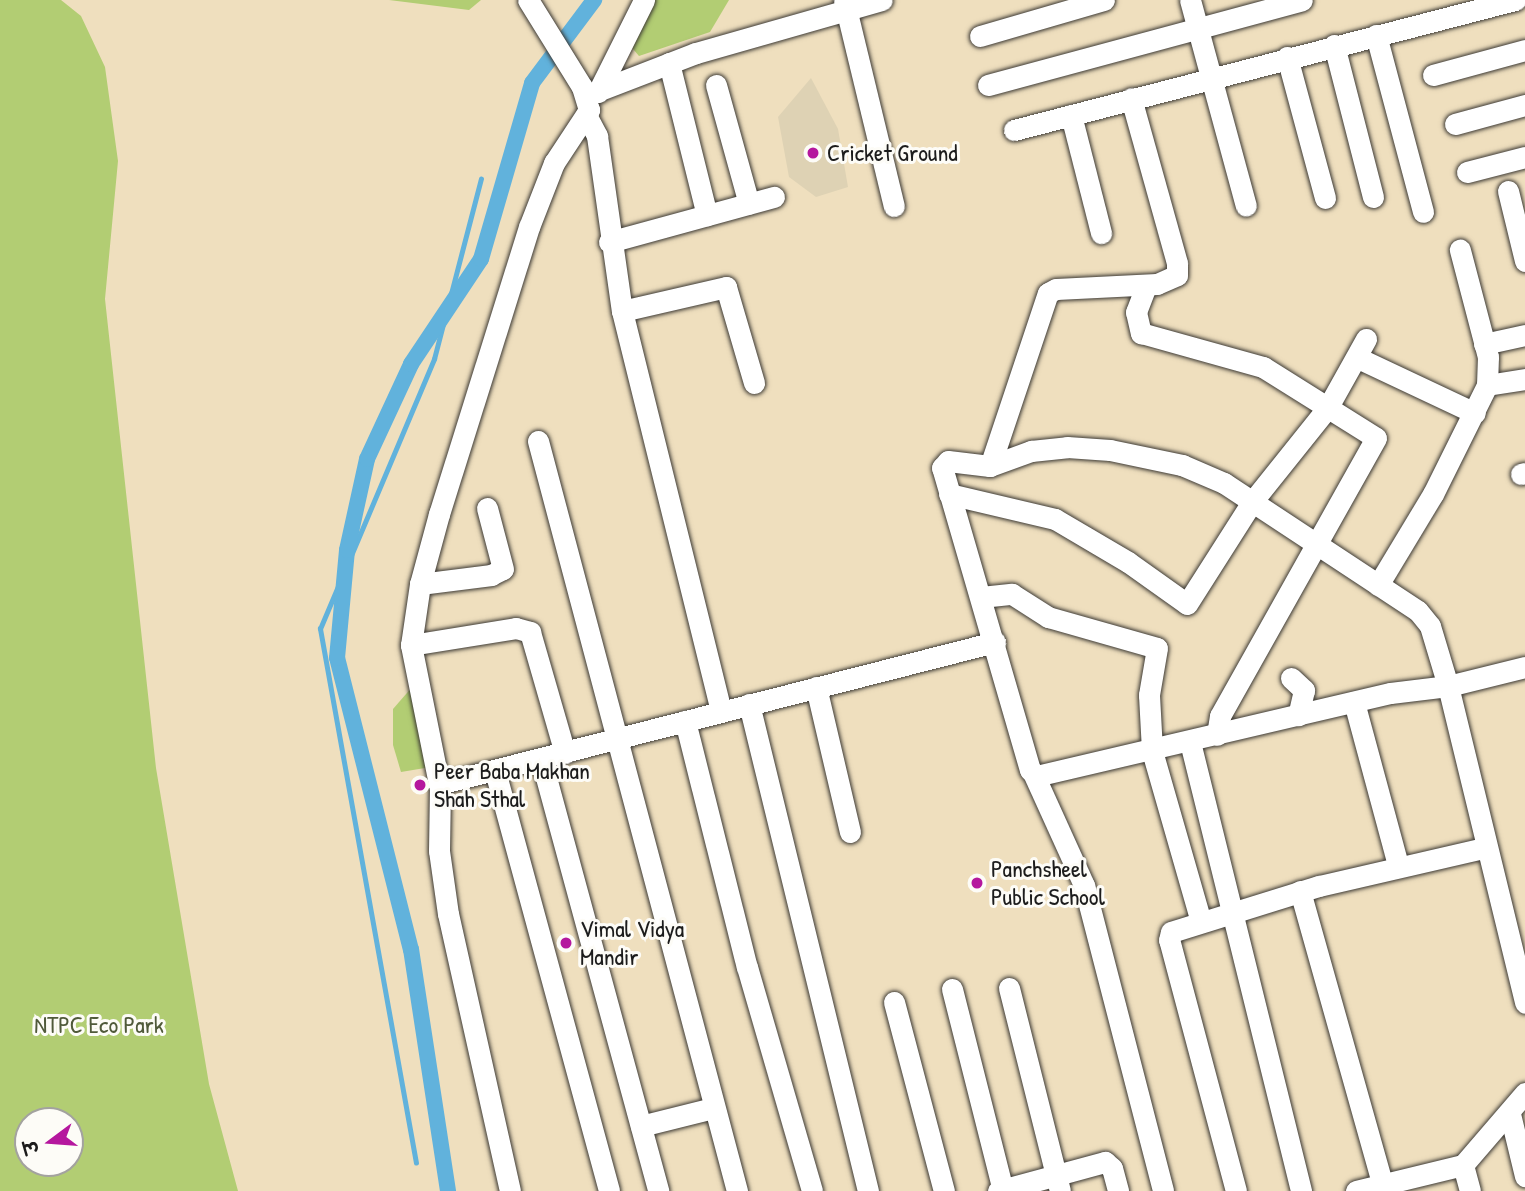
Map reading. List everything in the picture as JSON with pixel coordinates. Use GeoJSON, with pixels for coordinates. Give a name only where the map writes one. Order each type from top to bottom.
{"type":"FeatureCollection","features":[{"type":"Feature","properties":{"kind":"street"},"geometry":{"type":"LineString","coordinates":[[510,1191],[446,904],[439,851],[439,784],[411,645],[421,584],[529,228],[554,163],[592,103],[644,0]]}},
{"type":"Feature","properties":{"kind":"street"},"geometry":{"type":"LineString","coordinates":[[592,103],[669,63],[845,5],[882,0]]}},
{"type":"Feature","properties":{"kind":"street"},"geometry":{"type":"LineString","coordinates":[[980,36],[1104,0]]}},
{"type":"Feature","properties":{"kind":"street"},"geometry":{"type":"LineString","coordinates":[[1190,0],[1247,206]]}},
{"type":"Feature","properties":{"kind":"street"},"geometry":{"type":"LineString","coordinates":[[988,85],[1302,0]]}},
{"type":"Feature","properties":{"kind":"street"},"geometry":{"type":"LineString","coordinates":[[1014,130],[1212,76],[1515,0]]}},
{"type":"Feature","properties":{"kind":"street"},"geometry":{"type":"LineString","coordinates":[[845,5],[894,206]]}},
{"type":"Feature","properties":{"kind":"street"},"geometry":{"type":"LineString","coordinates":[[532,9],[565,65],[592,103],[609,242],[622,310],[721,711]]}},
{"type":"Feature","properties":{"kind":"street"},"geometry":{"type":"LineString","coordinates":[[1376,35],[1423,212]]}},
{"type":"Feature","properties":{"kind":"street"},"geometry":{"type":"LineString","coordinates":[[1334,45],[1373,197]]}},
{"type":"Feature","properties":{"kind":"street"},"geometry":{"type":"LineString","coordinates":[[1433,75],[1525,50]]}},
{"type":"Feature","properties":{"kind":"street"},"geometry":{"type":"LineString","coordinates":[[1287,57],[1325,198]]}},
{"type":"Feature","properties":{"kind":"street"},"geometry":{"type":"LineString","coordinates":[[669,63],[707,215]]}},
{"type":"Feature","properties":{"kind":"street"},"geometry":{"type":"LineString","coordinates":[[716,85],[750,204]]}},
{"type":"Feature","properties":{"kind":"street"},"geometry":{"type":"LineString","coordinates":[[990,466],[1048,293],[1056,289],[1146,286],[1172,279],[1177,263],[1131,98]]}},
{"type":"Feature","properties":{"kind":"street"},"geometry":{"type":"LineString","coordinates":[[1455,124],[1525,105]]}},
{"type":"Feature","properties":{"kind":"street"},"geometry":{"type":"LineString","coordinates":[[1071,115],[1101,233]]}},
{"type":"Feature","properties":{"kind":"street"},"geometry":{"type":"LineString","coordinates":[[1467,172],[1525,158]]}},
{"type":"Feature","properties":{"kind":"street"},"geometry":{"type":"LineString","coordinates":[[1508,191],[1525,261]]}},
{"type":"Feature","properties":{"kind":"street"},"geometry":{"type":"LineString","coordinates":[[609,242],[774,197]]}},
{"type":"Feature","properties":{"kind":"street"},"geometry":{"type":"LineString","coordinates":[[1378,585],[1475,413],[1487,386],[1490,369],[1460,250]]}},
{"type":"Feature","properties":{"kind":"street"},"geometry":{"type":"LineString","coordinates":[[1146,286],[1136,312],[1140,333],[1264,367],[1376,438],[1220,716],[1217,735]]}},
{"type":"Feature","properties":{"kind":"street"},"geometry":{"type":"LineString","coordinates":[[622,310],[726,288],[754,383]]}},
{"type":"Feature","properties":{"kind":"street"},"geometry":{"type":"LineString","coordinates":[[1483,344],[1525,335]]}},
{"type":"Feature","properties":{"kind":"street"},"geometry":{"type":"LineString","coordinates":[[949,494],[1055,519],[1128,562],[1187,604],[1252,502],[1328,407],[1362,349],[1475,413]]}},
{"type":"Feature","properties":{"kind":"street"},"geometry":{"type":"LineString","coordinates":[[1487,386],[1525,379]]}},
{"type":"Feature","properties":{"kind":"street"},"geometry":{"type":"LineString","coordinates":[[538,441],[620,738],[713,1108],[737,1191]]}},
{"type":"Feature","properties":{"kind":"street"},"geometry":{"type":"LineString","coordinates":[[1163,1191],[1084,885],[1034,775],[949,494],[944,463],[990,466],[1040,450],[1110,450],[1182,465],[1252,502],[1427,619],[1448,686],[1484,848],[1525,1003]]}},
{"type":"Feature","properties":{"kind":"street"},"geometry":{"type":"LineString","coordinates":[[421,584],[503,569],[487,508]]}},
{"type":"Feature","properties":{"kind":"street"},"geometry":{"type":"LineString","coordinates":[[981,597],[1012,594],[1048,617],[1152,644],[1158,654],[1149,695],[1152,751],[1201,922]]}},
{"type":"Feature","properties":{"kind":"street"},"geometry":{"type":"LineString","coordinates":[[411,645],[516,628],[530,632],[565,753]]}},
{"type":"Feature","properties":{"kind":"street"},"geometry":{"type":"LineString","coordinates":[[439,784],[995,642]]}},
{"type":"Feature","properties":{"kind":"street"},"geometry":{"type":"LineString","coordinates":[[1034,775],[1044,776],[1354,702],[1448,686],[1525,667]]}},
{"type":"Feature","properties":{"kind":"street"},"geometry":{"type":"LineString","coordinates":[[1291,678],[1304,690],[1298,715]]}},
{"type":"Feature","properties":{"kind":"street"},"geometry":{"type":"LineString","coordinates":[[816,687],[850,832]]}},
{"type":"Feature","properties":{"kind":"street"},"geometry":{"type":"LineString","coordinates":[[1354,702],[1398,865]]}},
{"type":"Feature","properties":{"kind":"street"},"geometry":{"type":"LineString","coordinates":[[749,704],[868,1191]]}},
{"type":"Feature","properties":{"kind":"street"},"geometry":{"type":"LineString","coordinates":[[685,721],[747,967],[812,1191]]}},
{"type":"Feature","properties":{"kind":"street"},"geometry":{"type":"LineString","coordinates":[[1190,741],[1301,1191]]}},
{"type":"Feature","properties":{"kind":"street"},"geometry":{"type":"LineString","coordinates":[[541,759],[658,1191]]}},
{"type":"Feature","properties":{"kind":"street"},"geometry":{"type":"LineString","coordinates":[[495,771],[609,1191]]}},
{"type":"Feature","properties":{"kind":"street"},"geometry":{"type":"LineString","coordinates":[[1236,1191],[1169,940],[1175,930],[1300,891],[1398,865],[1484,848]]}},
{"type":"Feature","properties":{"kind":"street"},"geometry":{"type":"LineString","coordinates":[[1300,891],[1382,1183]]}},
{"type":"Feature","properties":{"kind":"street"},"geometry":{"type":"LineString","coordinates":[[1009,988],[1058,1184]]}},
{"type":"Feature","properties":{"kind":"street"},"geometry":{"type":"LineString","coordinates":[[952,989],[1001,1191],[1058,1184],[1105,1162],[1112,1168],[1118,1191]]}},
{"type":"Feature","properties":{"kind":"street"},"geometry":{"type":"LineString","coordinates":[[894,1002],[944,1191]]}},
{"type":"Feature","properties":{"kind":"street"},"geometry":{"type":"LineString","coordinates":[[1356,1191],[1382,1183],[1419,1183],[1463,1165],[1510,1114],[1525,1093]]}},
{"type":"Feature","properties":{"kind":"street"},"geometry":{"type":"LineString","coordinates":[[641,1126],[713,1108]]}},
{"type":"Feature","properties":{"kind":"street"},"geometry":{"type":"LineString","coordinates":[[1510,1114],[1525,1176]]}},
{"type":"Feature","properties":{"kind":"street"},"geometry":{"type":"LineString","coordinates":[[1463,1165],[1470,1191]]}},
{"type":"Feature","properties":{"kind":"shaded area","name":"Cricket Ground"},"geometry":{"type":"Polygon","coordinates":[[[811,78],[838,129],[848,187],[816,197],[789,177],[778,117],[811,78]]]}},
{"type":"Feature","properties":{"kind":"green space","name":"NTPC Eco Park"},"geometry":{"type":"Polygon","coordinates":[[[0,0],[61,0],[81,16],[105,67],[118,161],[105,299],[156,768],[209,1084],[238,1191],[0,1191],[0,0]]]}},
{"type":"Feature","properties":{"kind":"green space"},"geometry":{"type":"Polygon","coordinates":[[[389,0],[481,0],[469,10],[389,0]]]}},
{"type":"Feature","properties":{"kind":"green space"},"geometry":{"type":"Polygon","coordinates":[[[649,0],[729,0],[710,32],[639,56],[628,43],[649,0]]]}},
{"type":"Feature","properties":{"kind":"green space"},"geometry":{"type":"Polygon","coordinates":[[[413,686],[431,767],[401,772],[393,745],[393,709],[413,686]]]}},
{"type":"Feature","properties":{"kind":"waterway"},"geometry":{"type":"LineString","coordinates":[[448,1191],[411,950],[337,658],[347,550],[367,459],[411,364],[481,259],[532,83],[594,0]]}},
{"type":"Feature","properties":{"kind":"waterway"},"geometry":{"type":"LineString","coordinates":[[416,1163],[320,629],[434,359],[481,179]]}},
{"type":"Feature","properties":{"kind":"place","name":"Cricket Ground"},"geometry":{"type":"Point","coordinates":[813,153]}},
{"type":"Feature","properties":{"kind":"place","name":"Peer Baba Makhan Shah Sthal"},"geometry":{"type":"Point","coordinates":[420,785]}},
{"type":"Feature","properties":{"kind":"place","name":"Panchsheel Public School"},"geometry":{"type":"Point","coordinates":[977,883]}},
{"type":"Feature","properties":{"kind":"place","name":"Vimal Vidya Mandir"},"geometry":{"type":"Point","coordinates":[566,943]}}]}
